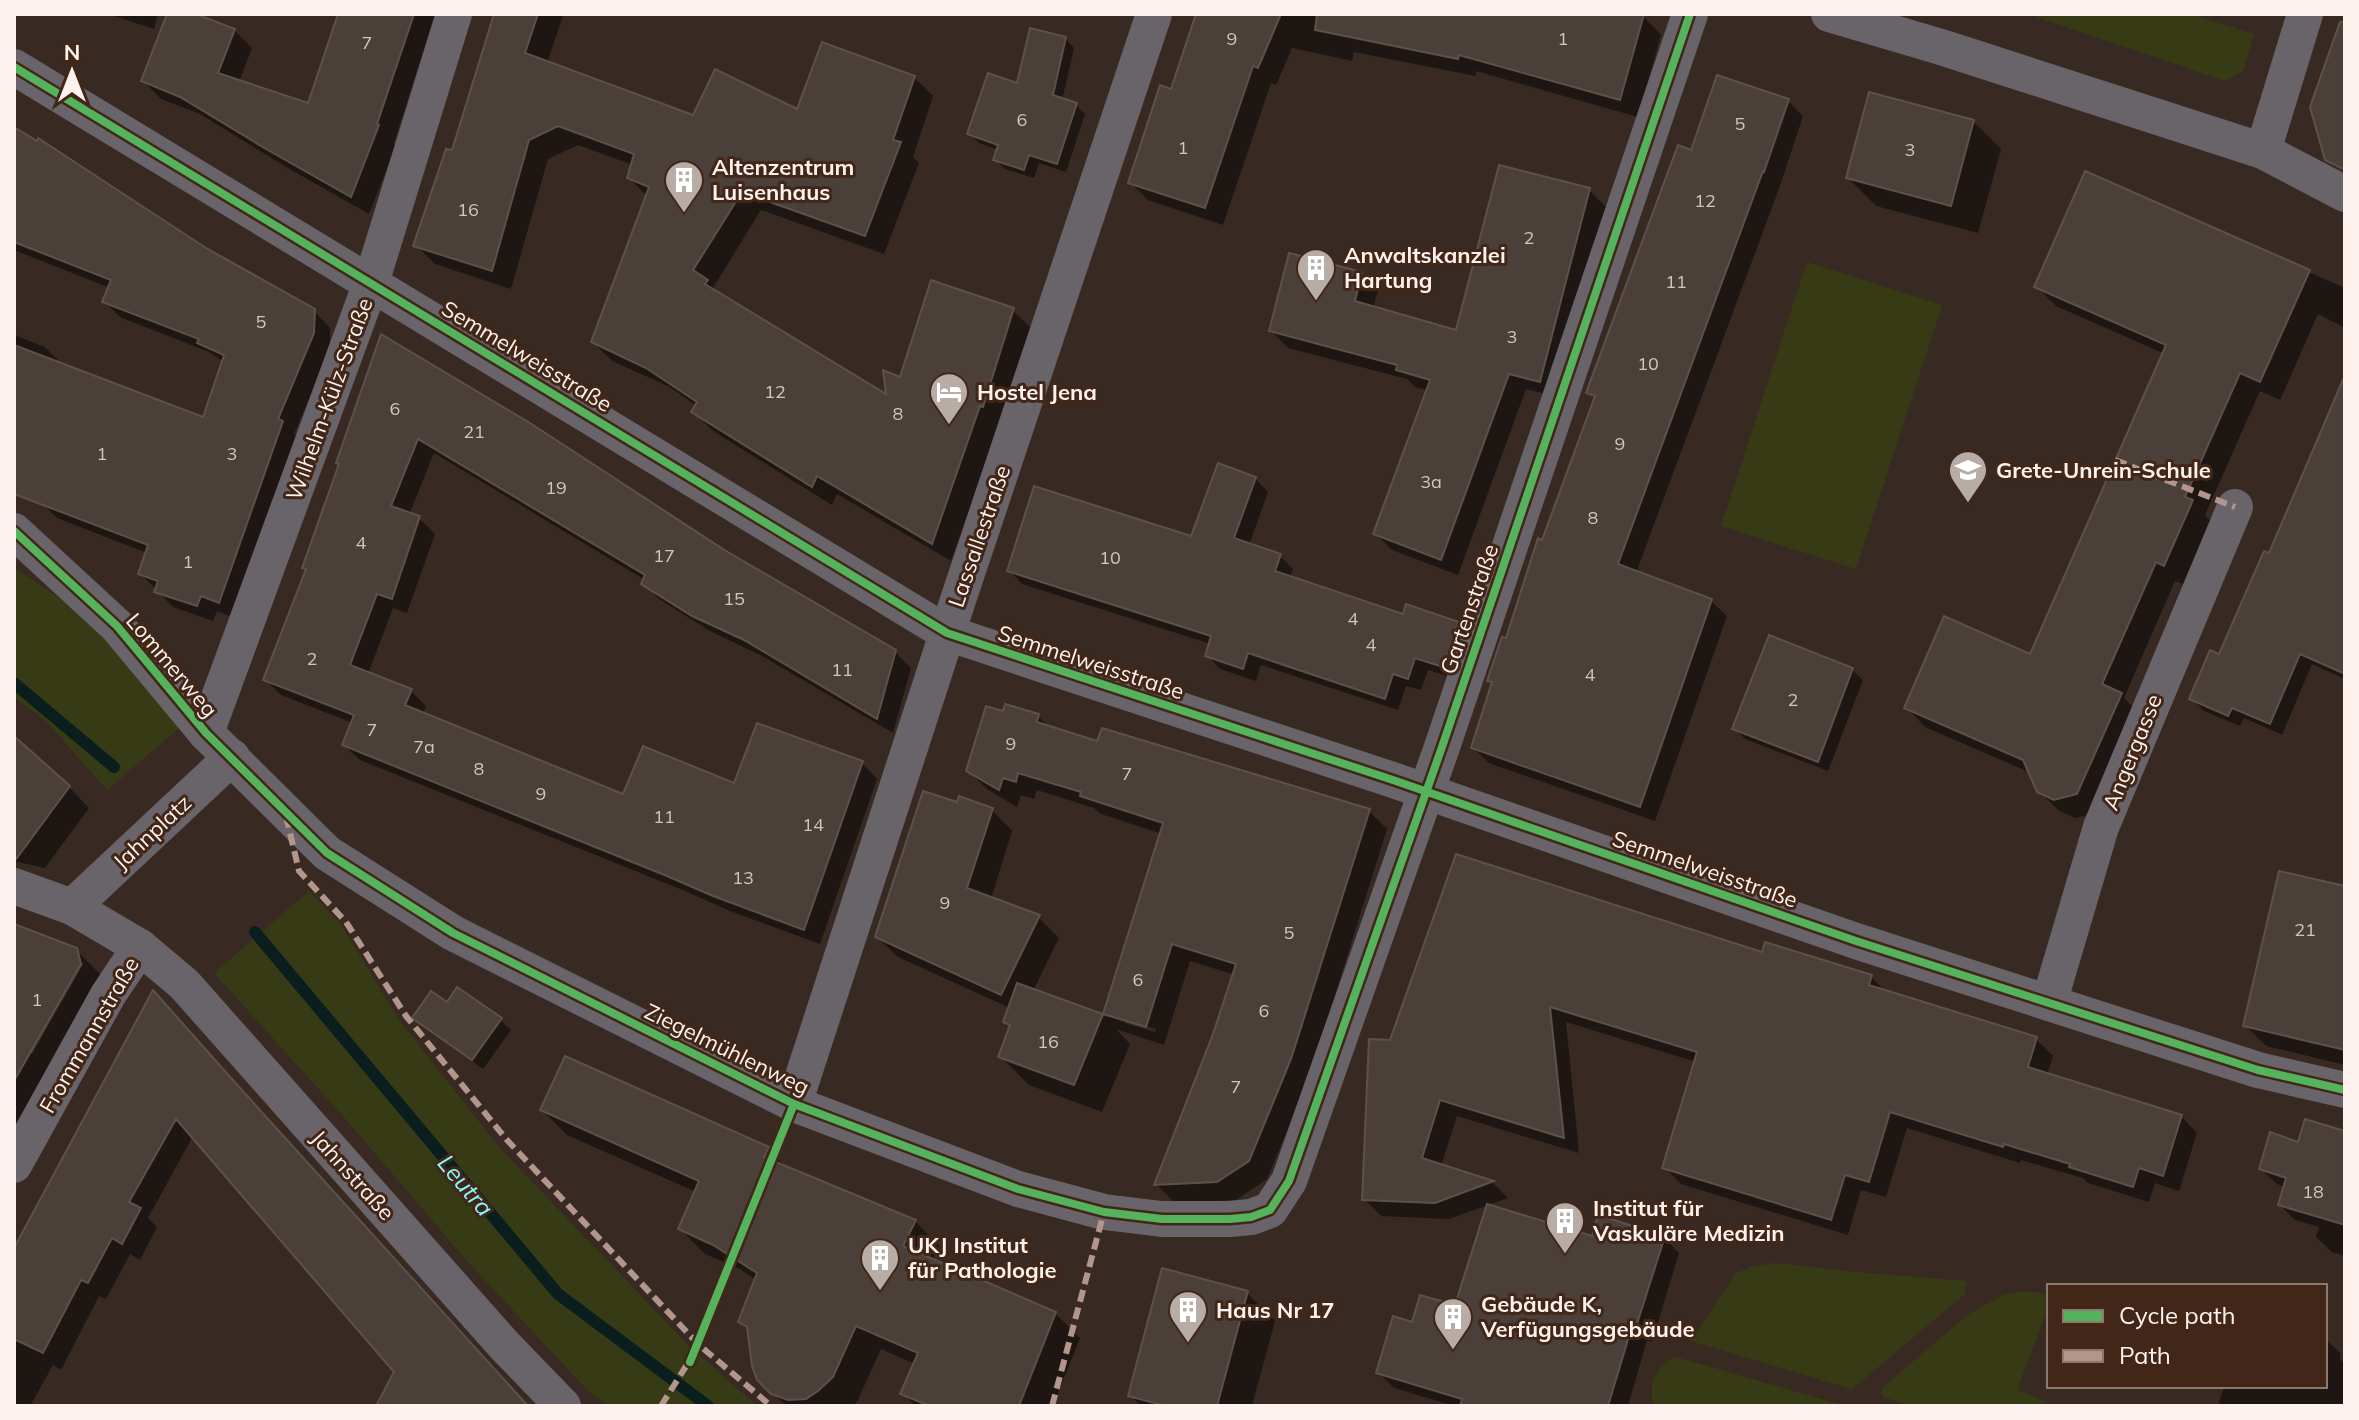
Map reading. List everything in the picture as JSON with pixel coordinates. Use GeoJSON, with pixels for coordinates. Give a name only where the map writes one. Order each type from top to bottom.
{"type":"FeatureCollection","features":[{"type":"Feature","properties":{"kind":"street","name":"Wilhelm-Külz-Straße"},"geometry":{"type":"LineString","coordinates":[[206,733],[371,283],[454,14]]}},
{"type":"Feature","properties":{"kind":"street","name":"Lassallestraße"},"geometry":{"type":"LineString","coordinates":[[794,1104],[947,633],[1154,14]]}},
{"type":"Feature","properties":{"kind":"street","name":"Gartenstraße"},"geometry":{"type":"LineString","coordinates":[[1270,1210],[1289,1181],[1426,791],[1690,14]]}},
{"type":"Feature","properties":{"kind":"street"},"geometry":{"type":"LineString","coordinates":[[1829,14],[2263,151],[2345,194]]}},
{"type":"Feature","properties":{"kind":"street"},"geometry":{"type":"LineString","coordinates":[[2263,151],[2305,14]]}},
{"type":"Feature","properties":{"kind":"street","name":"Semmelweisstraße"},"geometry":{"type":"LineString","coordinates":[[14,67],[947,633],[1426,791],[1856,941],[2258,1070],[2345,1090]]}},
{"type":"Feature","properties":{"kind":"street","name":"Angergasse"},"geometry":{"type":"LineString","coordinates":[[2049,1003],[2101,827],[2235,507]]}},
{"type":"Feature","properties":{"kind":"street","name":"Lommerweg"},"geometry":{"type":"LineString","coordinates":[[14,531],[117,626],[206,733],[232,757]]}},
{"type":"Feature","properties":{"kind":"street","name":"Ziegelmühlenweg"},"geometry":{"type":"LineString","coordinates":[[232,757],[327,853],[453,933],[794,1104],[1018,1189],[1104,1212],[1176,1219],[1251,1217],[1270,1210]]}},
{"type":"Feature","properties":{"kind":"street","name":"Jahnplatz"},"geometry":{"type":"LineString","coordinates":[[72,907],[232,757]]}},
{"type":"Feature","properties":{"kind":"street","name":"Jahnstraße"},"geometry":{"type":"LineString","coordinates":[[14,886],[72,907],[140,947],[184,984],[504,1345],[563,1406]]}},
{"type":"Feature","properties":{"kind":"street","name":"Frommannstraße"},"geometry":{"type":"LineString","coordinates":[[14,1165],[108,995],[140,947]]}},
{"type":"Feature","properties":{"kind":"green space"},"geometry":{"type":"Polygon","coordinates":[[[2028,14],[2189,14],[2254,34],[2243,71],[2225,81],[2028,14]]]}},
{"type":"Feature","properties":{"kind":"green space"},"geometry":{"type":"Polygon","coordinates":[[[1807,262],[1942,305],[1856,569],[1721,526],[1807,262]]]}},
{"type":"Feature","properties":{"kind":"green space"},"geometry":{"type":"Polygon","coordinates":[[[14,568],[90,618],[179,728],[107,790],[46,721],[14,698],[14,568]]]}},
{"type":"Feature","properties":{"kind":"green space"},"geometry":{"type":"Polygon","coordinates":[[[309,891],[342,926],[399,1020],[499,1147],[687,1344],[757,1406],[609,1406],[589,1392],[468,1262],[343,1116],[214,973],[309,891]]]}},
{"type":"Feature","properties":{"kind":"green space"},"geometry":{"type":"Polygon","coordinates":[[[1775,1263],[1967,1281],[1964,1295],[1852,1389],[1691,1341],[1736,1273],[1775,1263]]]}},
{"type":"Feature","properties":{"kind":"green space"},"geometry":{"type":"Polygon","coordinates":[[[2027,1291],[2045,1294],[2047,1311],[2017,1390],[2045,1401],[2044,1406],[1913,1406],[1883,1397],[1883,1387],[1969,1314],[2003,1295],[2027,1291]]]}},
{"type":"Feature","properties":{"kind":"green space"},"geometry":{"type":"Polygon","coordinates":[[[1676,1357],[1846,1406],[1654,1406],[1654,1377],[1676,1357]]]}},
{"type":"Feature","properties":{"kind":"building"},"geometry":{"type":"Polygon","coordinates":[[[167,14],[196,14],[235,29],[218,73],[308,103],[338,14],[414,14],[379,125],[351,197],[180,97],[141,81],[167,14]]]}},
{"type":"Feature","properties":{"kind":"building"},"geometry":{"type":"Polygon","coordinates":[[[494,14],[538,14],[525,53],[693,115],[715,69],[797,109],[822,42],[915,76],[893,140],[901,142],[865,236],[742,192],[693,270],[708,280],[705,284],[886,394],[883,370],[900,377],[931,280],[1014,308],[983,407],[980,406],[932,544],[817,476],[812,487],[691,412],[697,402],[646,368],[591,342],[649,187],[627,178],[634,154],[558,126],[529,140],[492,271],[413,246],[446,149],[452,150],[494,14]]]}},
{"type":"Feature","properties":{"kind":"building"},"geometry":{"type":"Polygon","coordinates":[[[1196,14],[1281,14],[1258,68],[1253,66],[1205,208],[1128,183],[1160,85],[1171,89],[1196,14]]]}},
{"type":"Feature","properties":{"kind":"building"},"geometry":{"type":"Polygon","coordinates":[[[1317,14],[1644,14],[1620,100],[1459,55],[1458,59],[1315,30],[1317,14]]]}},
{"type":"Feature","properties":{"kind":"building"},"geometry":{"type":"Polygon","coordinates":[[[2340,22],[2345,22],[2345,170],[2325,160],[2310,107],[2340,22]]]}},
{"type":"Feature","properties":{"kind":"building"},"geometry":{"type":"Polygon","coordinates":[[[1030,28],[1066,37],[1053,95],[1077,103],[1057,164],[1029,155],[1024,170],[993,160],[998,145],[967,134],[988,73],[1017,83],[1030,28]]]}},
{"type":"Feature","properties":{"kind":"building"},"geometry":{"type":"Polygon","coordinates":[[[1717,75],[1789,99],[1618,564],[1712,599],[1640,807],[1471,748],[1492,682],[1487,681],[1502,637],[1506,638],[1538,538],[1542,540],[1595,396],[1586,393],[1678,145],[1691,150],[1717,75]]]}},
{"type":"Feature","properties":{"kind":"building"},"geometry":{"type":"Polygon","coordinates":[[[1869,92],[1974,120],[1951,206],[1846,178],[1869,92]]]}},
{"type":"Feature","properties":{"kind":"building"},"geometry":{"type":"Polygon","coordinates":[[[14,127],[37,141],[38,138],[206,248],[315,309],[314,333],[278,419],[283,421],[219,603],[201,596],[197,606],[154,592],[158,581],[138,574],[148,545],[14,494],[14,345],[203,417],[224,355],[197,343],[199,339],[102,302],[111,280],[14,242],[14,127]]]}},
{"type":"Feature","properties":{"kind":"building"},"geometry":{"type":"Polygon","coordinates":[[[1499,165],[1590,188],[1540,382],[1509,374],[1441,560],[1373,534],[1430,380],[1396,370],[1397,365],[1269,331],[1289,253],[1362,272],[1355,301],[1456,330],[1499,165]]]}},
{"type":"Feature","properties":{"kind":"building"},"geometry":{"type":"Polygon","coordinates":[[[2085,171],[2310,270],[2260,382],[2240,373],[2185,497],[2193,500],[2164,566],[2156,562],[2102,684],[2122,693],[2077,794],[2054,800],[2037,792],[2023,760],[1904,708],[1944,616],[2030,654],[2166,345],[2034,287],[2085,171]]]}},
{"type":"Feature","properties":{"kind":"building"},"geometry":{"type":"Polygon","coordinates":[[[381,334],[530,423],[726,551],[896,650],[877,719],[744,640],[692,616],[641,584],[645,575],[418,439],[391,506],[420,516],[392,599],[377,594],[350,665],[412,689],[405,705],[623,794],[643,746],[734,783],[757,723],[863,761],[804,930],[342,745],[354,715],[263,680],[306,569],[302,568],[381,334]]]}},
{"type":"Feature","properties":{"kind":"building"},"geometry":{"type":"Polygon","coordinates":[[[2345,375],[2345,674],[2300,654],[2270,724],[2232,708],[2228,716],[2189,699],[2210,650],[2219,654],[2264,551],[2269,553],[2345,375]]]}},
{"type":"Feature","properties":{"kind":"building"},"geometry":{"type":"Polygon","coordinates":[[[1218,463],[1256,477],[1234,538],[1281,554],[1275,571],[1403,614],[1406,604],[1462,623],[1446,668],[1415,658],[1408,679],[1393,674],[1385,699],[1248,653],[1243,669],[1205,656],[1211,636],[1007,571],[1034,486],[1191,536],[1218,463]]]}},
{"type":"Feature","properties":{"kind":"building"},"geometry":{"type":"Polygon","coordinates":[[[1769,635],[1853,668],[1818,762],[1732,729],[1769,635]]]}},
{"type":"Feature","properties":{"kind":"building"},"geometry":{"type":"Polygon","coordinates":[[[1005,704],[1039,714],[1037,722],[1097,741],[1102,728],[1370,809],[1291,1059],[1249,1161],[1217,1182],[1154,1185],[1213,1034],[1236,964],[1172,944],[1146,1027],[1103,1014],[1163,823],[1080,796],[1081,792],[1018,773],[1016,782],[1003,778],[999,790],[966,771],[986,706],[1003,711],[1005,704]]]}},
{"type":"Feature","properties":{"kind":"building"},"geometry":{"type":"Polygon","coordinates":[[[14,736],[70,786],[14,862],[14,736]]]}},
{"type":"Feature","properties":{"kind":"building"},"geometry":{"type":"Polygon","coordinates":[[[923,791],[957,802],[959,796],[993,808],[967,888],[1040,915],[1001,995],[875,937],[923,791]]]}},
{"type":"Feature","properties":{"kind":"building"},"geometry":{"type":"Polygon","coordinates":[[[1456,854],[1762,952],[1765,942],[1872,975],[1869,985],[2037,1037],[2028,1067],[2182,1115],[2163,1176],[2139,1168],[2133,1187],[2069,1167],[2070,1164],[1890,1112],[1869,1182],[1845,1175],[1831,1220],[1662,1168],[1697,1052],[1550,1007],[1564,1138],[1440,1100],[1422,1158],[1494,1181],[1435,1203],[1362,1200],[1369,1039],[1390,1040],[1456,854]]]}},
{"type":"Feature","properties":{"kind":"building"},"geometry":{"type":"Polygon","coordinates":[[[2279,871],[2345,886],[2345,1050],[2243,1026],[2279,871]]]}},
{"type":"Feature","properties":{"kind":"building"},"geometry":{"type":"Polygon","coordinates":[[[14,924],[77,948],[81,964],[14,1081],[14,924]]]}},
{"type":"Feature","properties":{"kind":"building"},"geometry":{"type":"Polygon","coordinates":[[[1017,983],[1103,1014],[1074,1085],[998,1057],[1010,1025],[1003,1022],[1017,983]]]}},
{"type":"Feature","properties":{"kind":"building"},"geometry":{"type":"Polygon","coordinates":[[[457,987],[502,1018],[472,1060],[412,1018],[431,991],[447,1002],[457,987]]]}},
{"type":"Feature","properties":{"kind":"building"},"geometry":{"type":"Polygon","coordinates":[[[153,990],[528,1406],[376,1406],[394,1372],[176,1119],[129,1202],[141,1208],[122,1244],[112,1238],[88,1283],[81,1280],[43,1353],[14,1339],[14,1248],[153,990]]]}},
{"type":"Feature","properties":{"kind":"building","name":"UKJ Institut für Pathologie"},"geometry":{"type":"Polygon","coordinates":[[[565,1056],[769,1147],[764,1157],[916,1220],[903,1246],[1056,1312],[1019,1406],[930,1406],[900,1394],[918,1353],[856,1326],[833,1377],[818,1391],[806,1399],[788,1400],[771,1394],[757,1380],[747,1327],[738,1322],[757,1273],[713,1245],[678,1229],[699,1181],[540,1110],[565,1056]]]}},
{"type":"Feature","properties":{"kind":"building"},"geometry":{"type":"Polygon","coordinates":[[[2305,1119],[2345,1131],[2345,1225],[2278,1205],[2286,1178],[2259,1169],[2270,1132],[2298,1142],[2305,1119]]]}},
{"type":"Feature","properties":{"kind":"building"},"geometry":{"type":"Polygon","coordinates":[[[1487,1204],[1592,1236],[1598,1215],[1665,1236],[1636,1327],[1632,1326],[1608,1406],[1460,1406],[1462,1399],[1376,1373],[1393,1316],[1412,1322],[1420,1295],[1455,1305],[1487,1204]]]}},
{"type":"Feature","properties":{"kind":"building","name":"Haus Nr 17"},"geometry":{"type":"Polygon","coordinates":[[[1162,1268],[1248,1291],[1217,1406],[1166,1406],[1128,1396],[1162,1268]]]}},
{"type":"Feature","properties":{"kind":"waterway","name":"Leutra"},"geometry":{"type":"LineString","coordinates":[[14,683],[114,767]]}},
{"type":"Feature","properties":{"kind":"waterway","name":"Leutra"},"geometry":{"type":"LineString","coordinates":[[255,932],[558,1294],[708,1406]]}},
{"type":"Feature","properties":{"kind":"marked path"},"geometry":{"type":"LineString","coordinates":[[2115,460],[2235,507]]}},
{"type":"Feature","properties":{"kind":"marked path"},"geometry":{"type":"LineString","coordinates":[[286,816],[299,871],[346,922],[406,1016],[507,1140],[698,1344],[771,1406]]}},
{"type":"Feature","properties":{"kind":"marked path"},"geometry":{"type":"LineString","coordinates":[[1052,1406],[1104,1212]]}},
{"type":"Feature","properties":{"kind":"marked path"},"geometry":{"type":"LineString","coordinates":[[661,1406],[693,1355]]}},
{"type":"Feature","properties":{"kind":"cycle path"},"geometry":{"type":"LineString","coordinates":[[14,531],[117,626],[206,733],[327,853],[453,933],[794,1104],[1018,1189],[1104,1212],[1162,1219],[1251,1217],[1270,1210],[1289,1181],[1442,747],[1690,14]]}},
{"type":"Feature","properties":{"kind":"cycle path"},"geometry":{"type":"LineString","coordinates":[[14,67],[947,633],[1393,780],[1856,941],[2258,1070],[2345,1090]]}},
{"type":"Feature","properties":{"kind":"cycle path"},"geometry":{"type":"LineString","coordinates":[[690,1362],[794,1104]]}},
{"type":"Feature","properties":{"kind":"place","name":"Altenzentrum Luisenhaus"},"geometry":{"type":"Point","coordinates":[684,214]}},
{"type":"Feature","properties":{"kind":"place","name":"Anwaltskanzlei Hartung"},"geometry":{"type":"Point","coordinates":[1316,302]}},
{"type":"Feature","properties":{"kind":"place","name":"Hostel Jena"},"geometry":{"type":"Point","coordinates":[949,426]}},
{"type":"Feature","properties":{"kind":"place","name":"Grete-Unrein-Schule"},"geometry":{"type":"Point","coordinates":[1968,504]}},
{"type":"Feature","properties":{"kind":"place","name":"Institut für Vaskuläre Medizin"},"geometry":{"type":"Point","coordinates":[1565,1255]}},
{"type":"Feature","properties":{"kind":"place","name":"UKJ Institut für Pathologie"},"geometry":{"type":"Point","coordinates":[880,1292]}},
{"type":"Feature","properties":{"kind":"place","name":"Haus Nr 17"},"geometry":{"type":"Point","coordinates":[1188,1344]}},
{"type":"Feature","properties":{"kind":"place","name":"Gebäude K, Verfügungsgebäude"},"geometry":{"type":"Point","coordinates":[1453,1351]}}]}
